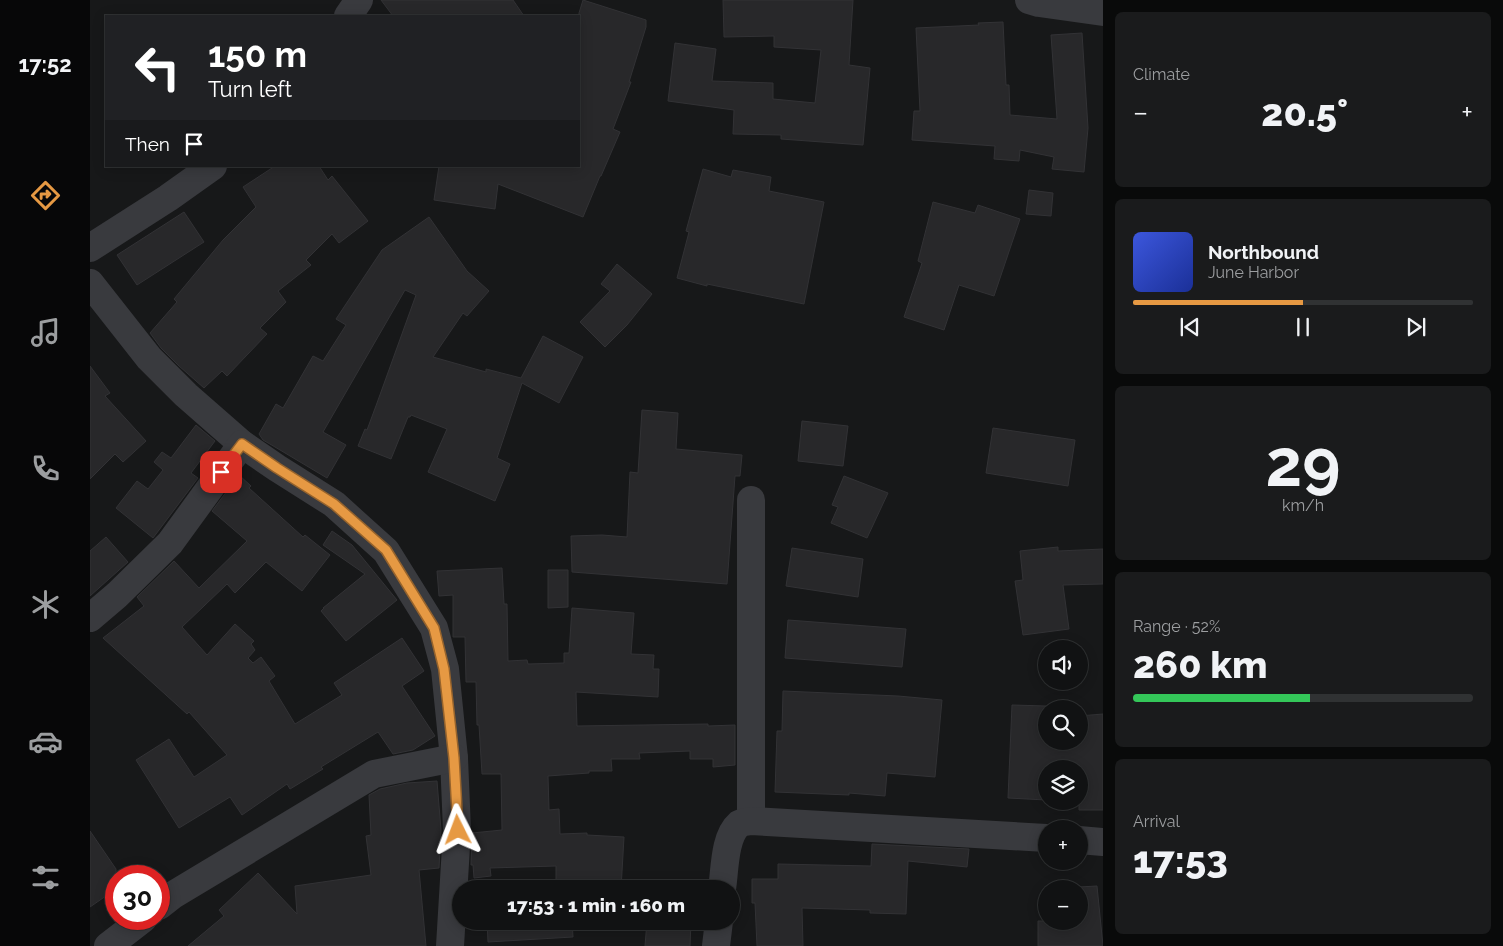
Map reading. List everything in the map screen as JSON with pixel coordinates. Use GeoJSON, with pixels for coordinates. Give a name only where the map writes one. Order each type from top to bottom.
{"type":"FeatureCollection","features":[{"type":"Feature","properties":{"kind":"street"},"geometry":{"type":"LineString","coordinates":[[349,15],[359,0]]}},
{"type":"Feature","properties":{"kind":"street"},"geometry":{"type":"LineString","coordinates":[[1029,0],[1103,12]]}},
{"type":"Feature","properties":{"kind":"street"},"geometry":{"type":"LineString","coordinates":[[90,248],[168,198],[212,167]]}},
{"type":"Feature","properties":{"kind":"street"},"geometry":{"type":"LineString","coordinates":[[90,284],[149,358],[186,395],[242,444],[334,504],[386,550],[434,628],[444,669],[454,758],[458,830],[450,946]]}},
{"type":"Feature","properties":{"kind":"street"},"geometry":{"type":"LineString","coordinates":[[90,618],[117,595],[170,542],[242,444]]}},
{"type":"Feature","properties":{"kind":"street"},"geometry":{"type":"LineString","coordinates":[[751,821],[752,500]]}},
{"type":"Feature","properties":{"kind":"street"},"geometry":{"type":"LineString","coordinates":[[170,898],[374,774],[454,758]]}},
{"type":"Feature","properties":{"kind":"street"},"geometry":{"type":"LineString","coordinates":[[723,880],[728,844],[732,834],[740,823],[751,821],[1038,838]]}},
{"type":"Feature","properties":{"kind":"street"},"geometry":{"type":"LineString","coordinates":[[1088,841],[1103,842]]}},
{"type":"Feature","properties":{"kind":"street"},"geometry":{"type":"LineString","coordinates":[[108,946],[129,930]]}},
{"type":"Feature","properties":{"kind":"street"},"geometry":{"type":"LineString","coordinates":[[716,946],[718,930]]}},
{"type":"Feature","properties":{"kind":"building"},"geometry":{"type":"Polygon","coordinates":[[[381,0],[513,0],[523,15],[392,15],[381,0]]]}},
{"type":"Feature","properties":{"kind":"building"},"geometry":{"type":"Polygon","coordinates":[[[583,0],[646,20],[646,27],[629,82],[631,82],[613,129],[620,132],[583,217],[498,184],[495,209],[434,200],[439,167],[580,167],[579,13],[583,0]]]}},
{"type":"Feature","properties":{"kind":"building"},"geometry":{"type":"Polygon","coordinates":[[[723,0],[853,0],[849,65],[870,68],[863,145],[781,139],[781,135],[733,134],[734,110],[668,101],[675,43],[716,49],[712,81],[773,83],[773,99],[815,103],[821,50],[774,47],[774,36],[724,37],[723,0]]]}},
{"type":"Feature","properties":{"kind":"building"},"geometry":{"type":"Polygon","coordinates":[[[1003,22],[1006,85],[1009,85],[1010,115],[1057,119],[1051,35],[1082,33],[1088,128],[1084,172],[1052,169],[1054,157],[1020,150],[1019,161],[994,159],[995,146],[912,140],[914,111],[920,111],[916,28],[1003,22]]]}},
{"type":"Feature","properties":{"kind":"building"},"geometry":{"type":"Polygon","coordinates":[[[273,167],[320,167],[328,180],[332,176],[368,221],[339,243],[332,234],[306,260],[311,265],[278,291],[286,302],[260,328],[267,334],[227,376],[222,371],[204,388],[161,348],[150,333],[177,302],[174,299],[223,240],[256,207],[243,187],[273,167]]]}},
{"type":"Feature","properties":{"kind":"building"},"geometry":{"type":"Polygon","coordinates":[[[703,169],[731,177],[733,170],[771,177],[769,191],[824,202],[804,304],[707,284],[707,286],[677,278],[689,232],[686,231],[703,169]]]}},
{"type":"Feature","properties":{"kind":"building"},"geometry":{"type":"Polygon","coordinates":[[[1029,190],[1053,193],[1051,216],[1026,214],[1029,190]]]}},
{"type":"Feature","properties":{"kind":"building"},"geometry":{"type":"Polygon","coordinates":[[[933,202],[975,213],[978,205],[1020,219],[994,296],[959,285],[944,330],[904,317],[922,263],[918,261],[933,202]]]}},
{"type":"Feature","properties":{"kind":"building"},"geometry":{"type":"Polygon","coordinates":[[[184,212],[204,242],[137,285],[117,255],[184,212]]]}},
{"type":"Feature","properties":{"kind":"building"},"geometry":{"type":"Polygon","coordinates":[[[429,217],[467,271],[489,291],[467,316],[463,313],[433,357],[486,372],[486,369],[521,378],[543,336],[583,357],[559,403],[522,383],[497,458],[510,464],[495,501],[428,472],[447,429],[411,415],[408,417],[391,459],[358,446],[365,429],[367,430],[416,295],[405,290],[323,432],[346,445],[327,478],[263,440],[259,434],[276,404],[283,408],[313,356],[323,361],[346,325],[336,319],[382,250],[429,217]]]}},
{"type":"Feature","properties":{"kind":"building"},"geometry":{"type":"Polygon","coordinates":[[[617,264],[652,294],[627,325],[605,347],[580,322],[610,291],[601,284],[617,264]]]}},
{"type":"Feature","properties":{"kind":"building"},"geometry":{"type":"Polygon","coordinates":[[[90,366],[110,393],[105,396],[146,441],[123,462],[115,454],[90,479],[90,366]]]}},
{"type":"Feature","properties":{"kind":"building"},"geometry":{"type":"Polygon","coordinates":[[[642,410],[678,413],[676,449],[742,455],[740,476],[735,476],[727,584],[572,572],[571,536],[602,535],[627,537],[630,472],[638,473],[642,410]]]}},
{"type":"Feature","properties":{"kind":"building"},"geometry":{"type":"Polygon","coordinates":[[[802,421],[848,426],[843,466],[798,461],[802,421]]]}},
{"type":"Feature","properties":{"kind":"building"},"geometry":{"type":"Polygon","coordinates":[[[196,425],[215,441],[191,473],[198,478],[153,538],[116,508],[137,481],[148,489],[163,470],[154,462],[162,452],[171,458],[196,425]]]}},
{"type":"Feature","properties":{"kind":"building"},"geometry":{"type":"Polygon","coordinates":[[[993,428],[1075,440],[1068,486],[986,473],[993,428]]]}},
{"type":"Feature","properties":{"kind":"building"},"geometry":{"type":"Polygon","coordinates":[[[239,475],[251,486],[249,488],[303,537],[305,535],[330,555],[302,591],[266,562],[235,593],[227,584],[182,627],[207,655],[235,624],[254,641],[251,644],[255,650],[248,658],[253,663],[261,657],[275,676],[269,681],[295,724],[342,695],[334,683],[402,638],[424,671],[402,686],[435,736],[413,750],[393,754],[378,732],[321,767],[323,769],[290,789],[287,784],[242,815],[230,797],[179,828],[136,760],[169,739],[194,777],[227,755],[189,712],[187,714],[103,638],[144,606],[137,597],[174,561],[199,588],[247,541],[212,511],[239,475]]]}},
{"type":"Feature","properties":{"kind":"building"},"geometry":{"type":"Polygon","coordinates":[[[844,476],[888,493],[867,538],[831,523],[838,507],[832,505],[844,476]]]}},
{"type":"Feature","properties":{"kind":"building"},"geometry":{"type":"Polygon","coordinates":[[[332,531],[352,545],[397,600],[346,641],[321,611],[365,574],[323,545],[332,531]]]}},
{"type":"Feature","properties":{"kind":"building"},"geometry":{"type":"Polygon","coordinates":[[[106,537],[128,562],[90,596],[90,551],[106,537]]]}},
{"type":"Feature","properties":{"kind":"building"},"geometry":{"type":"Polygon","coordinates":[[[1058,547],[1058,551],[1103,549],[1103,584],[1063,585],[1069,629],[1023,635],[1015,581],[1023,580],[1020,551],[1058,547]]]}},
{"type":"Feature","properties":{"kind":"building"},"geometry":{"type":"Polygon","coordinates":[[[792,548],[863,559],[858,597],[786,586],[792,548]]]}},
{"type":"Feature","properties":{"kind":"building"},"geometry":{"type":"Polygon","coordinates":[[[502,568],[504,604],[507,604],[508,661],[527,660],[528,664],[564,663],[564,653],[569,653],[572,608],[634,613],[631,654],[654,655],[653,669],[659,669],[658,697],[576,692],[577,726],[735,725],[735,765],[713,767],[713,759],[690,759],[690,751],[639,753],[640,759],[611,759],[612,771],[589,771],[589,773],[548,776],[549,810],[559,809],[560,834],[587,833],[587,835],[624,837],[622,880],[556,880],[556,866],[490,868],[491,876],[474,878],[473,865],[471,865],[472,833],[502,830],[501,774],[482,774],[479,725],[477,725],[476,682],[466,682],[465,637],[453,637],[453,595],[439,596],[437,571],[502,568]]]}},
{"type":"Feature","properties":{"kind":"building"},"geometry":{"type":"Polygon","coordinates":[[[548,570],[568,570],[568,607],[548,608],[548,570]]]}},
{"type":"Feature","properties":{"kind":"building"},"geometry":{"type":"Polygon","coordinates":[[[788,620],[906,629],[902,667],[785,658],[788,620]]]}},
{"type":"Feature","properties":{"kind":"building"},"geometry":{"type":"Polygon","coordinates":[[[783,691],[898,696],[942,700],[935,777],[887,773],[885,796],[849,793],[849,795],[775,792],[777,731],[782,731],[783,691]]]}},
{"type":"Feature","properties":{"kind":"building"},"geometry":{"type":"Polygon","coordinates":[[[1012,705],[1038,706],[1038,750],[1088,750],[1088,715],[1103,714],[1103,810],[1088,810],[1088,760],[1038,760],[1038,800],[1008,798],[1012,705]]]}},
{"type":"Feature","properties":{"kind":"building"},"geometry":{"type":"Polygon","coordinates":[[[437,781],[441,830],[439,868],[419,870],[426,946],[188,946],[224,916],[219,910],[258,873],[297,914],[295,886],[371,875],[366,836],[371,835],[369,795],[380,789],[407,783],[437,781]]]}},
{"type":"Feature","properties":{"kind":"building"},"geometry":{"type":"Polygon","coordinates":[[[90,831],[113,865],[105,865],[105,897],[90,907],[90,831]]]}},
{"type":"Feature","properties":{"kind":"building"},"geometry":{"type":"Polygon","coordinates":[[[872,844],[969,849],[967,867],[908,861],[906,914],[870,913],[870,910],[802,908],[803,946],[757,946],[755,903],[752,903],[752,879],[778,879],[778,864],[871,866],[872,844]]]}},
{"type":"Feature","properties":{"kind":"building"},"geometry":{"type":"Polygon","coordinates":[[[1088,886],[1097,886],[1103,946],[1038,946],[1038,930],[1088,930],[1088,886]]]}},
{"type":"Feature","properties":{"kind":"building"},"geometry":{"type":"Polygon","coordinates":[[[487,930],[573,930],[573,937],[488,942],[487,930]]]}},
{"type":"Feature","properties":{"kind":"building"},"geometry":{"type":"Polygon","coordinates":[[[646,930],[691,930],[690,946],[645,946],[646,930]]]}},
{"type":"Feature","properties":{"kind":"route"},"geometry":{"type":"LineString","coordinates":[[221,472],[242,444],[334,504],[386,550],[434,628],[444,669],[454,758],[458,830]]}}]}
